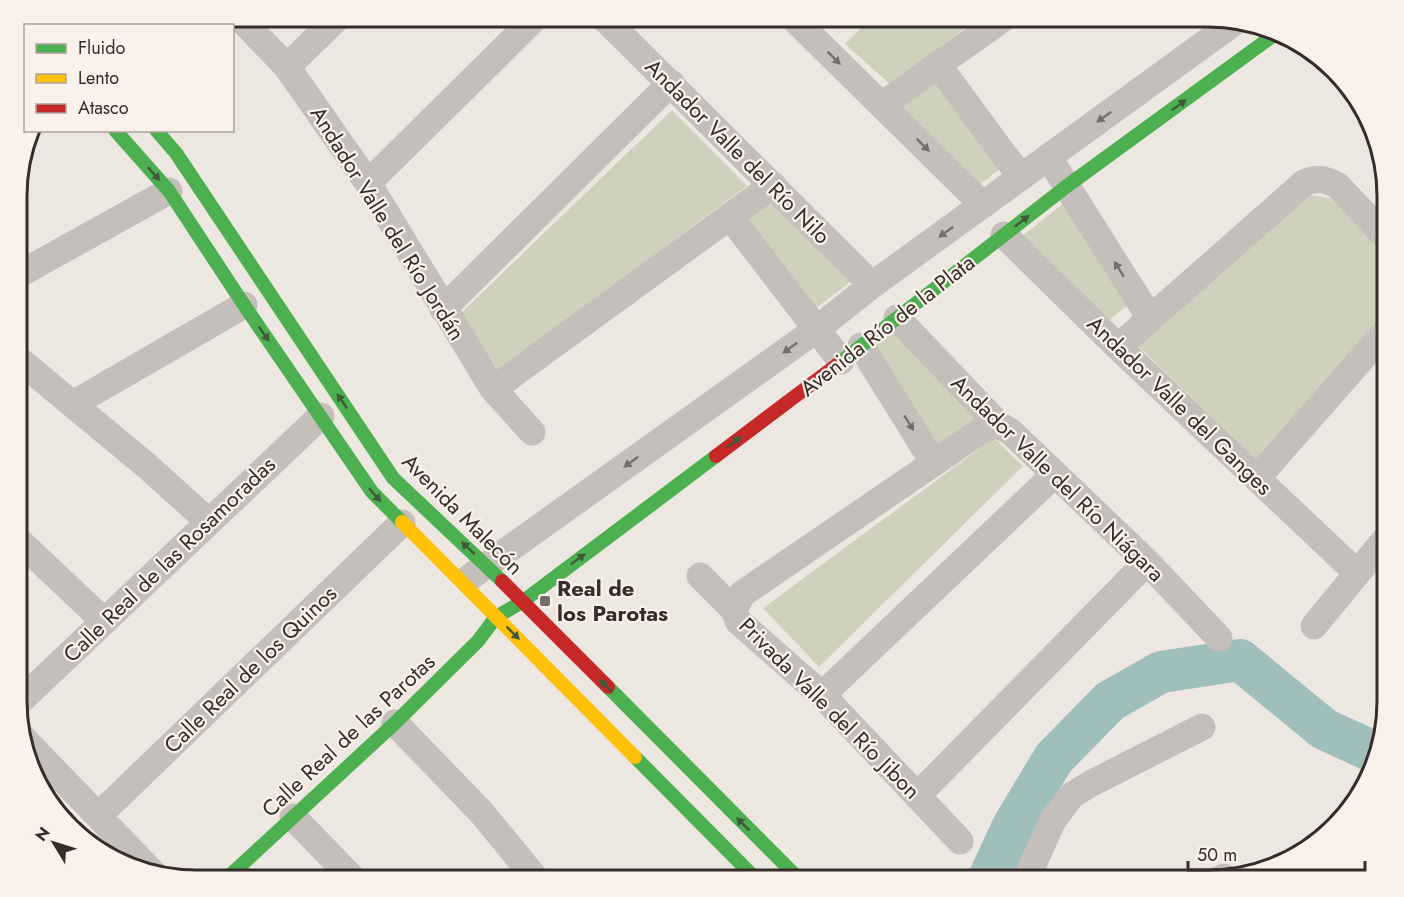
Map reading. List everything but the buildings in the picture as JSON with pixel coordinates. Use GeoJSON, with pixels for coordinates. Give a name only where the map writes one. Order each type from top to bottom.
{"type":"FeatureCollection","features":[{"type":"Feature","properties":{"kind":"street","name":"Andador Valle del Río Jordán"},"geometry":{"type":"LineString","coordinates":[[249,27],[287,67],[368,183],[493,389],[532,432]]}},
{"type":"Feature","properties":{"kind":"street"},"geometry":{"type":"LineString","coordinates":[[287,67],[327,27]]}},
{"type":"Feature","properties":{"kind":"street"},"geometry":{"type":"LineString","coordinates":[[368,183],[525,27]]}},
{"type":"Feature","properties":{"kind":"street","name":"Andador Valle del Río Nilo"},"geometry":{"type":"LineString","coordinates":[[614,27],[872,285]]}},
{"type":"Feature","properties":{"kind":"street"},"geometry":{"type":"LineString","coordinates":[[803,27],[983,205]]}},
{"type":"Feature","properties":{"kind":"street"},"geometry":{"type":"LineString","coordinates":[[882,105],[990,27]]}},
{"type":"Feature","properties":{"kind":"street","name":"Avenida Río de la Plata"},"geometry":{"type":"LineString","coordinates":[[462,582],[817,329],[872,285],[1227,28]]}},
{"type":"Feature","properties":{"kind":"street","name":"Avenida Río de la Plata"},"geometry":{"type":"LineString","coordinates":[[496,617],[522,602],[851,354],[1067,186],[1269,39]]}},
{"type":"Feature","properties":{"kind":"street"},"geometry":{"type":"LineString","coordinates":[[938,65],[1022,177]]}},
{"type":"Feature","properties":{"kind":"street"},"geometry":{"type":"LineString","coordinates":[[443,309],[671,83]]}},
{"type":"Feature","properties":{"kind":"street","name":"Avenida Malecón"},"geometry":{"type":"LineString","coordinates":[[117,132],[169,191],[372,492],[496,617],[749,851],[782,870]]}},
{"type":"Feature","properties":{"kind":"street","name":"Avenida Malecón"},"geometry":{"type":"LineString","coordinates":[[158,132],[176,153],[393,478],[522,602],[749,851],[754,870]]}},
{"type":"Feature","properties":{"kind":"street"},"geometry":{"type":"LineString","coordinates":[[1049,158],[1150,318]]}},
{"type":"Feature","properties":{"kind":"street"},"geometry":{"type":"LineString","coordinates":[[1118,347],[1304,183],[1313,179],[1329,181],[1337,185],[1377,227]]}},
{"type":"Feature","properties":{"kind":"street"},"geometry":{"type":"LineString","coordinates":[[493,389],[730,218],[772,185]]}},
{"type":"Feature","properties":{"kind":"street"},"geometry":{"type":"LineString","coordinates":[[27,270],[169,191]]}},
{"type":"Feature","properties":{"kind":"street"},"geometry":{"type":"LineString","coordinates":[[730,218],[817,329],[851,354],[933,462]]}},
{"type":"Feature","properties":{"kind":"street","name":"Andador Valle del Ganges"},"geometry":{"type":"LineString","coordinates":[[1004,235],[1118,347],[1357,573]]}},
{"type":"Feature","properties":{"kind":"street"},"geometry":{"type":"LineString","coordinates":[[73,404],[244,305]]}},
{"type":"Feature","properties":{"kind":"street","name":"Andador Valle del Río Niágara"},"geometry":{"type":"LineString","coordinates":[[897,318],[999,425],[1011,432],[1147,562],[1219,638]]}},
{"type":"Feature","properties":{"kind":"street"},"geometry":{"type":"LineString","coordinates":[[1257,478],[1377,341]]}},
{"type":"Feature","properties":{"kind":"street"},"geometry":{"type":"LineString","coordinates":[[27,366],[147,466],[209,522]]}},
{"type":"Feature","properties":{"kind":"street","name":"Calle Real de las Rosamoradas"},"geometry":{"type":"LineString","coordinates":[[27,694],[321,416]]}},
{"type":"Feature","properties":{"kind":"street"},"geometry":{"type":"LineString","coordinates":[[734,610],[742,594],[933,462],[985,428],[999,425]]}},
{"type":"Feature","properties":{"kind":"street"},"geometry":{"type":"LineString","coordinates":[[822,695],[1055,474]]}},
{"type":"Feature","properties":{"kind":"street","name":"Calle Real de los Quinos"},"geometry":{"type":"LineString","coordinates":[[98,816],[402,523]]}},
{"type":"Feature","properties":{"kind":"street"},"geometry":{"type":"LineString","coordinates":[[27,548],[104,621]]}},
{"type":"Feature","properties":{"kind":"street"},"geometry":{"type":"LineString","coordinates":[[1314,626],[1377,549]]}},
{"type":"Feature","properties":{"kind":"street"},"geometry":{"type":"LineString","coordinates":[[917,796],[1147,562]]}},
{"type":"Feature","properties":{"kind":"street","name":"Privada Valle del Río Jibon"},"geometry":{"type":"LineString","coordinates":[[700,576],[734,610],[738,621],[822,695],[960,841]]}},
{"type":"Feature","properties":{"kind":"street","name":"Calle Real de las Parotas"},"geometry":{"type":"LineString","coordinates":[[236,870],[394,723],[478,640],[496,617]]}},
{"type":"Feature","properties":{"kind":"street"},"geometry":{"type":"LineString","coordinates":[[394,723],[481,812],[529,870]]}},
{"type":"Feature","properties":{"kind":"street"},"geometry":{"type":"LineString","coordinates":[[1030,870],[1053,820],[1072,795],[1202,728]]}},
{"type":"Feature","properties":{"kind":"street"},"geometry":{"type":"LineString","coordinates":[[34,750],[142,861]]}},
{"type":"Feature","properties":{"kind":"street"},"geometry":{"type":"LineString","coordinates":[[293,817],[344,870]]}},
{"type":"Feature","properties":{"kind":"green space"},"geometry":{"type":"Polygon","coordinates":[[[862,27],[966,27],[891,85],[845,44],[862,27]]]}},
{"type":"Feature","properties":{"kind":"green space"},"geometry":{"type":"Polygon","coordinates":[[[936,80],[1001,168],[977,187],[900,108],[936,80]]]}},
{"type":"Feature","properties":{"kind":"green space"},"geometry":{"type":"Polygon","coordinates":[[[672,110],[747,186],[498,371],[461,313],[672,110]]]}},
{"type":"Feature","properties":{"kind":"green space"},"geometry":{"type":"Polygon","coordinates":[[[1310,195],[1330,198],[1377,244],[1377,324],[1256,459],[1136,344],[1310,195]]]}},
{"type":"Feature","properties":{"kind":"green space"},"geometry":{"type":"Polygon","coordinates":[[[773,201],[852,281],[816,308],[746,222],[773,201]]]}},
{"type":"Feature","properties":{"kind":"green space"},"geometry":{"type":"Polygon","coordinates":[[[1064,203],[1128,305],[1107,322],[1022,236],[1064,203]]]}},
{"type":"Feature","properties":{"kind":"green space"},"geometry":{"type":"Polygon","coordinates":[[[893,331],[977,417],[934,447],[871,348],[893,331]]]}},
{"type":"Feature","properties":{"kind":"green space"},"geometry":{"type":"Polygon","coordinates":[[[994,438],[1023,466],[819,667],[763,608],[994,438]]]}},
{"type":"Feature","properties":{"kind":"waterway"},"geometry":{"type":"LineString","coordinates":[[993,870],[1013,826],[1054,758],[1110,701],[1161,672],[1240,660],[1324,729],[1370,750]]}},
{"type":"Feature","properties":{"kind":"traffic: fast"},"geometry":{"type":"LineString","coordinates":[[838,364],[1067,186],[1269,39]]}},
{"type":"Feature","properties":{"kind":"traffic: fast"},"geometry":{"type":"LineString","coordinates":[[117,132],[169,191],[372,492],[402,522]]}},
{"type":"Feature","properties":{"kind":"traffic: fast"},"geometry":{"type":"LineString","coordinates":[[158,132],[176,153],[393,478],[502,581]]}},
{"type":"Feature","properties":{"kind":"traffic: fast"},"geometry":{"type":"LineString","coordinates":[[236,870],[395,723],[478,641],[496,617],[522,602],[716,456]]}},
{"type":"Feature","properties":{"kind":"traffic: fast"},"geometry":{"type":"LineString","coordinates":[[608,687],[790,870]]}},
{"type":"Feature","properties":{"kind":"traffic: fast"},"geometry":{"type":"LineString","coordinates":[[635,757],[747,870]]}},
{"type":"Feature","properties":{"kind":"traffic: slow"},"geometry":{"type":"LineString","coordinates":[[402,522],[635,757]]}},
{"type":"Feature","properties":{"kind":"traffic: jam"},"geometry":{"type":"LineString","coordinates":[[716,456],[838,364]]}},
{"type":"Feature","properties":{"kind":"traffic: jam"},"geometry":{"type":"LineString","coordinates":[[502,581],[608,687]]}},
{"type":"Feature","properties":{"kind":"place","name":"Real de los Parotas"},"geometry":{"type":"Point","coordinates":[545,601]}}]}
